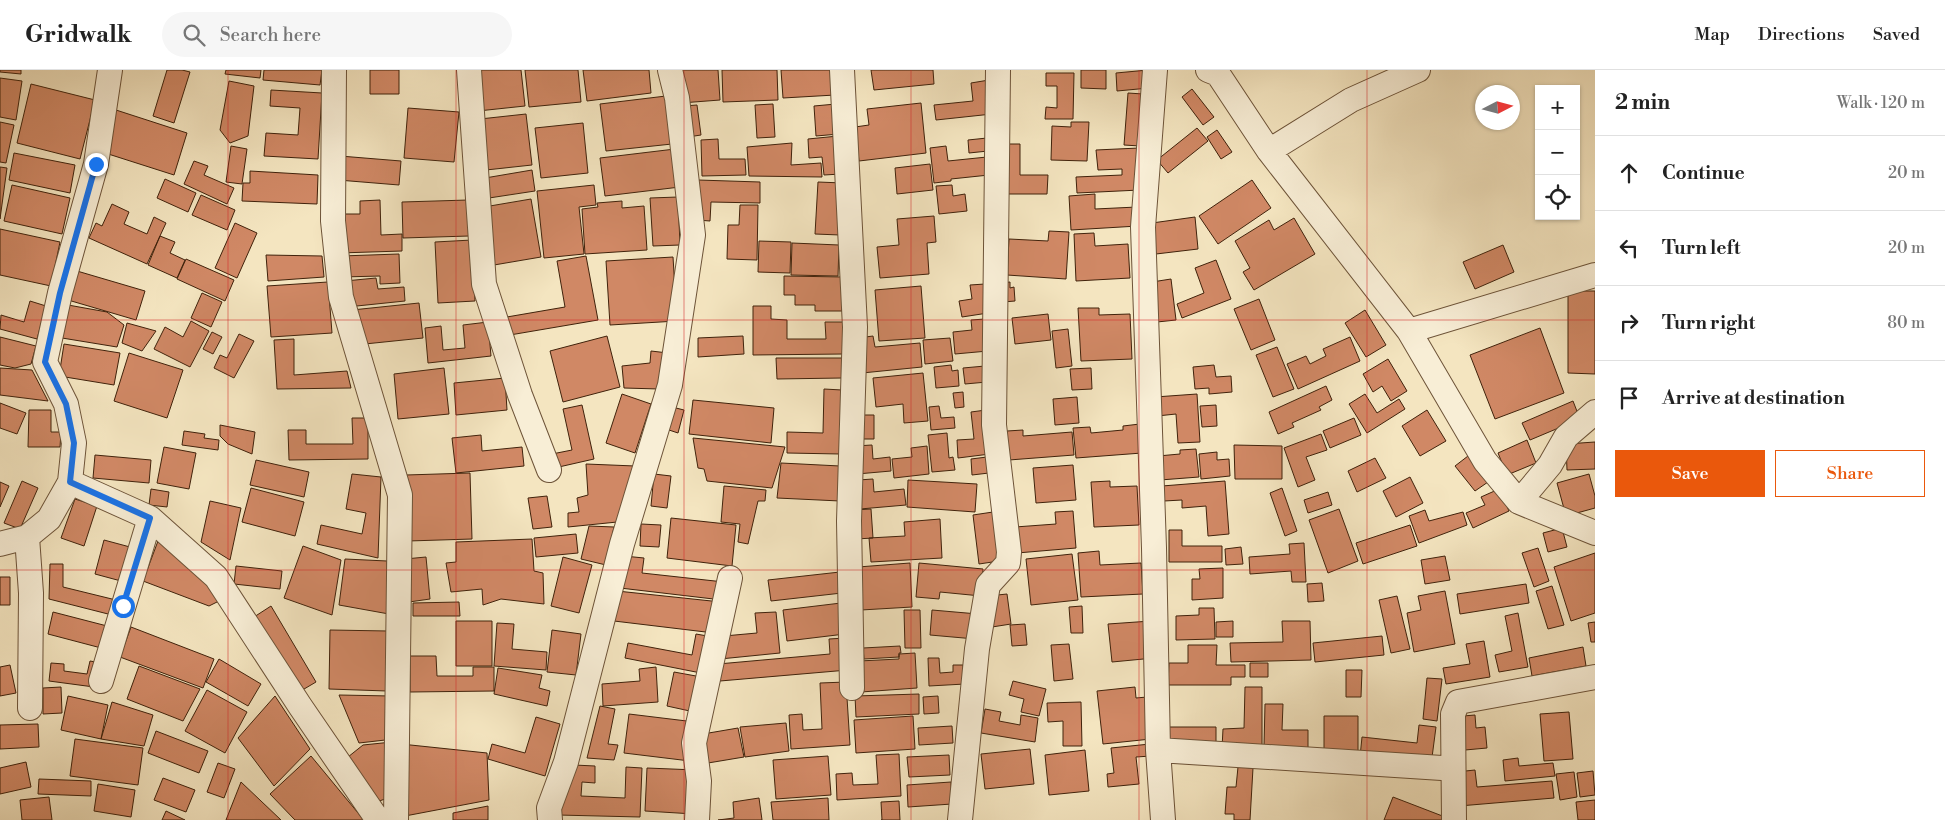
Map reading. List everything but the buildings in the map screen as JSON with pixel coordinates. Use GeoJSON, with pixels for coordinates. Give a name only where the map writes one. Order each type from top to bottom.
{"type":"FeatureCollection","features":[{"type":"Feature","properties":{"kind":"street"},"geometry":{"type":"LineString","coordinates":[[0,544],[27,537],[49,519],[70,482],[74,443],[66,404],[45,362],[60,293],[96,164],[110,70]]}},
{"type":"Feature","properties":{"kind":"street"},"geometry":{"type":"LineString","coordinates":[[334,70],[333,221],[341,297],[400,495],[396,820]]}},
{"type":"Feature","properties":{"kind":"street"},"geometry":{"type":"LineString","coordinates":[[469,70],[484,284],[520,396],[549,470]]}},
{"type":"Feature","properties":{"kind":"street"},"geometry":{"type":"LineString","coordinates":[[550,820],[549,808],[566,762],[622,544],[670,385],[693,235],[677,98],[670,70]]}},
{"type":"Feature","properties":{"kind":"street"},"geometry":{"type":"LineString","coordinates":[[842,70],[855,327],[849,521],[852,688]]}},
{"type":"Feature","properties":{"kind":"street"},"geometry":{"type":"LineString","coordinates":[[960,820],[977,649],[988,585],[1008,563],[1009,552],[994,425],[998,70]]}},
{"type":"Feature","properties":{"kind":"street"},"geometry":{"type":"LineString","coordinates":[[1155,70],[1143,227],[1154,548],[1158,750],[1163,820]]}},
{"type":"Feature","properties":{"kind":"street"},"geometry":{"type":"LineString","coordinates":[[1208,70],[1218,74],[1269,151],[1409,331],[1485,460],[1518,502],[1595,533]]}},
{"type":"Feature","properties":{"kind":"street"},"geometry":{"type":"LineString","coordinates":[[1269,151],[1351,100],[1418,70]]}},
{"type":"Feature","properties":{"kind":"street"},"geometry":{"type":"LineString","coordinates":[[1409,331],[1595,275]]}},
{"type":"Feature","properties":{"kind":"street"},"geometry":{"type":"LineString","coordinates":[[1518,502],[1550,465],[1566,437],[1595,412]]}},
{"type":"Feature","properties":{"kind":"street"},"geometry":{"type":"LineString","coordinates":[[70,482],[150,518],[216,577],[300,706],[378,820]]}},
{"type":"Feature","properties":{"kind":"street"},"geometry":{"type":"LineString","coordinates":[[101,681],[150,518]]}},
{"type":"Feature","properties":{"kind":"street"},"geometry":{"type":"LineString","coordinates":[[27,537],[31,593],[30,708]]}},
{"type":"Feature","properties":{"kind":"street"},"geometry":{"type":"LineString","coordinates":[[697,820],[699,781],[694,743],[730,578]]}},
{"type":"Feature","properties":{"kind":"street"},"geometry":{"type":"LineString","coordinates":[[1454,820],[1453,714],[1458,702],[1595,677]]}},
{"type":"Feature","properties":{"kind":"street"},"geometry":{"type":"LineString","coordinates":[[1158,750],[1442,768]]}},
{"type":"Feature","properties":{"kind":"route"},"geometry":{"type":"LineString","coordinates":[[96,164],[60,293],[45,362],[66,404],[74,443],[70,482],[150,518],[123,606]]}}]}
